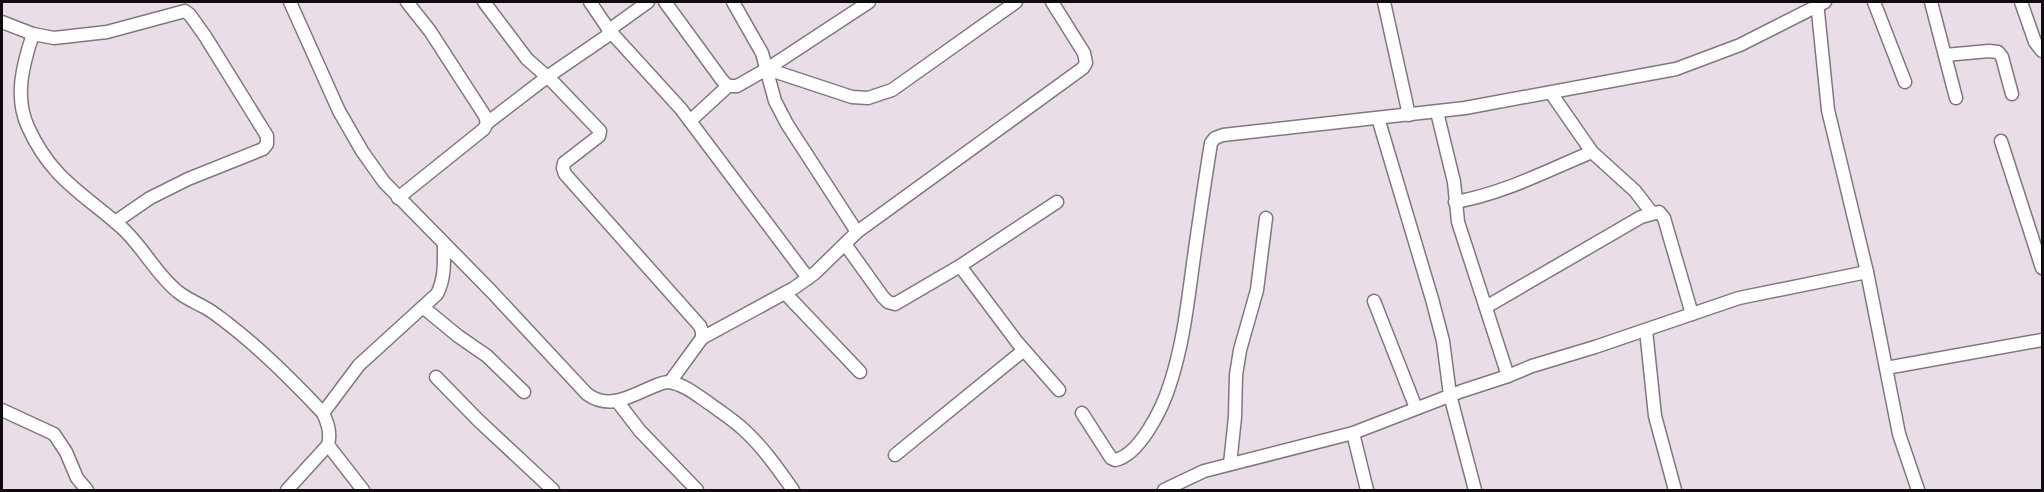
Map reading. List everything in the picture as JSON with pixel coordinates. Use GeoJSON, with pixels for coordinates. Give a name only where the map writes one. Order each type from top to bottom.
{"type":"FeatureCollection","features":[{"type":"Feature","properties":{"kind":"street"},"geometry":{"type":"LineString","coordinates":[[290,2],[339,111],[362,151],[384,182],[587,394],[607,403],[661,383],[670,382],[681,386],[695,393],[744,429],[775,464],[792,490]]}},
{"type":"Feature","properties":{"kind":"street"},"geometry":{"type":"LineString","coordinates":[[407,2],[448,59],[485,116],[487,123]]}},
{"type":"Feature","properties":{"kind":"street"},"geometry":{"type":"LineString","coordinates":[[484,2],[527,59],[600,131],[599,136],[564,163],[565,174],[700,326],[702,338]]}},
{"type":"Feature","properties":{"kind":"street"},"geometry":{"type":"LineString","coordinates":[[590,2],[609,30],[690,121],[808,278]]}},
{"type":"Feature","properties":{"kind":"street"},"geometry":{"type":"LineString","coordinates":[[398,198],[484,129],[487,123],[547,77],[608,36],[609,30],[648,2]]}},
{"type":"Feature","properties":{"kind":"street"},"geometry":{"type":"LineString","coordinates":[[665,2],[728,86]]}},
{"type":"Feature","properties":{"kind":"street"},"geometry":{"type":"LineString","coordinates":[[733,2],[762,52],[775,101],[787,124],[857,232]]}},
{"type":"Feature","properties":{"kind":"street"},"geometry":{"type":"LineString","coordinates":[[690,121],[728,86],[737,86],[767,69],[869,2]]}},
{"type":"Feature","properties":{"kind":"street"},"geometry":{"type":"LineString","coordinates":[[767,69],[852,97],[868,98],[892,90],[1016,2]]}},
{"type":"Feature","properties":{"kind":"street"},"geometry":{"type":"LineString","coordinates":[[670,382],[702,338],[808,278],[857,232],[1083,68],[1086,63],[1084,53],[1053,2]]}},
{"type":"Feature","properties":{"kind":"street"},"geometry":{"type":"LineString","coordinates":[[1384,2],[1409,115]]}},
{"type":"Feature","properties":{"kind":"street"},"geometry":{"type":"LineString","coordinates":[[1874,2],[1905,82]]}},
{"type":"Feature","properties":{"kind":"street"},"geometry":{"type":"LineString","coordinates":[[1931,2],[1956,98]]}},
{"type":"Feature","properties":{"kind":"street"},"geometry":{"type":"LineString","coordinates":[[2021,2],[2035,42],[2043,51]]}},
{"type":"Feature","properties":{"kind":"street"},"geometry":{"type":"LineString","coordinates":[[1082,413],[1111,458],[1115,460],[1129,452],[1146,433],[1160,410],[1171,383],[1185,324],[1211,143],[1215,138],[1223,135],[1437,112],[1676,69],[1740,45],[1820,3],[1828,110],[1867,272],[1899,434],[1918,490]]}},
{"type":"Feature","properties":{"kind":"street"},"geometry":{"type":"LineString","coordinates":[[2,22],[33,34],[54,38],[107,32],[185,11],[206,36],[267,136],[267,144],[263,149],[188,179],[150,198],[115,222]]}},
{"type":"Feature","properties":{"kind":"street"},"geometry":{"type":"LineString","coordinates":[[33,34],[22,71],[20,96],[27,125],[46,161],[71,187],[115,222],[143,250],[166,282],[179,293],[206,308],[248,340],[323,413],[330,437],[328,446],[287,490]]}},
{"type":"Feature","properties":{"kind":"street"},"geometry":{"type":"LineString","coordinates":[[1945,56],[1998,52],[2002,57],[2012,94]]}},
{"type":"Feature","properties":{"kind":"street"},"geometry":{"type":"LineString","coordinates":[[1551,93],[1592,152],[1635,191],[1652,213]]}},
{"type":"Feature","properties":{"kind":"street"},"geometry":{"type":"LineString","coordinates":[[1437,112],[1454,182],[1458,222],[1508,376]]}},
{"type":"Feature","properties":{"kind":"street"},"geometry":{"type":"LineString","coordinates":[[1378,118],[1443,341],[1450,396],[1475,490]]}},
{"type":"Feature","properties":{"kind":"street"},"geometry":{"type":"LineString","coordinates":[[2001,141],[2043,268]]}},
{"type":"Feature","properties":{"kind":"street"},"geometry":{"type":"LineString","coordinates":[[1455,202],[1475,199],[1592,152]]}},
{"type":"Feature","properties":{"kind":"street"},"geometry":{"type":"LineString","coordinates":[[845,244],[883,297],[888,303],[895,304],[960,266],[1057,202]]}},
{"type":"Feature","properties":{"kind":"street"},"geometry":{"type":"LineString","coordinates":[[1486,307],[1588,248],[1652,213],[1659,212],[1665,218],[1692,314]]}},
{"type":"Feature","properties":{"kind":"street"},"geometry":{"type":"LineString","coordinates":[[1230,464],[1238,358],[1257,290],[1266,218]]}},
{"type":"Feature","properties":{"kind":"street"},"geometry":{"type":"LineString","coordinates":[[323,413],[359,365],[437,294],[441,286],[444,245]]}},
{"type":"Feature","properties":{"kind":"street"},"geometry":{"type":"LineString","coordinates":[[960,266],[1024,350],[1059,390]]}},
{"type":"Feature","properties":{"kind":"street"},"geometry":{"type":"LineString","coordinates":[[1164,490],[1204,471],[1353,433],[1532,366],[1739,298],[1867,272]]}},
{"type":"Feature","properties":{"kind":"street"},"geometry":{"type":"LineString","coordinates":[[785,293],[860,372]]}},
{"type":"Feature","properties":{"kind":"street"},"geometry":{"type":"LineString","coordinates":[[1374,301],[1416,408]]}},
{"type":"Feature","properties":{"kind":"street"},"geometry":{"type":"LineString","coordinates":[[424,308],[487,356],[524,392]]}},
{"type":"Feature","properties":{"kind":"street"},"geometry":{"type":"LineString","coordinates":[[1646,330],[1655,416],[1675,490]]}},
{"type":"Feature","properties":{"kind":"street"},"geometry":{"type":"LineString","coordinates":[[1886,368],[2043,339]]}},
{"type":"Feature","properties":{"kind":"street"},"geometry":{"type":"LineString","coordinates":[[895,454],[1024,350]]}},
{"type":"Feature","properties":{"kind":"street"},"geometry":{"type":"LineString","coordinates":[[436,376],[478,420],[553,490]]}},
{"type":"Feature","properties":{"kind":"street"},"geometry":{"type":"LineString","coordinates":[[616,400],[640,431],[697,490]]}},
{"type":"Feature","properties":{"kind":"street"},"geometry":{"type":"LineString","coordinates":[[2,410],[54,434],[66,452],[77,478],[87,490]]}},
{"type":"Feature","properties":{"kind":"street"},"geometry":{"type":"LineString","coordinates":[[1353,433],[1367,490]]}},
{"type":"Feature","properties":{"kind":"street"},"geometry":{"type":"LineString","coordinates":[[328,446],[363,490]]}}]}
